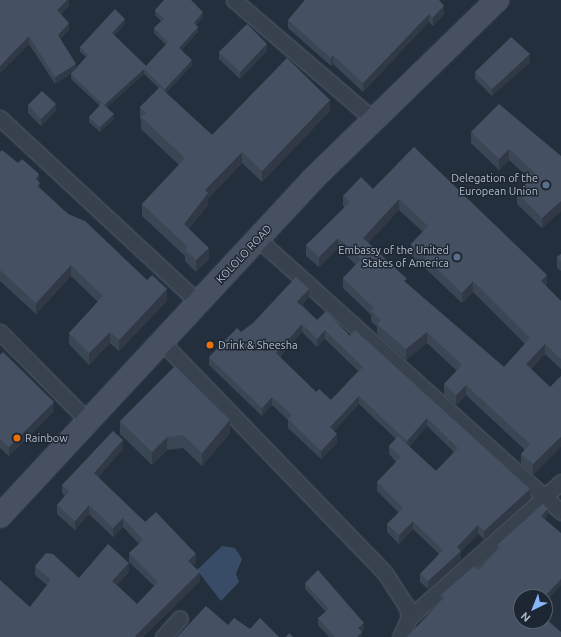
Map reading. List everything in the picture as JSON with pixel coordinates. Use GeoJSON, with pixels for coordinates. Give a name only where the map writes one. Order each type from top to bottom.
{"type":"FeatureCollection","features":[{"type":"Feature","properties":{"kind":"street"},"geometry":{"type":"LineString","coordinates":[[234,0],[373,118]]}},
{"type":"Feature","properties":{"kind":"street","name":"KOLOLO ROAD"},"geometry":{"type":"LineString","coordinates":[[0,516],[373,118],[497,0]]}},
{"type":"Feature","properties":{"kind":"street"},"geometry":{"type":"LineString","coordinates":[[0,118],[199,303]]}},
{"type":"Feature","properties":{"kind":"street"},"geometry":{"type":"LineString","coordinates":[[258,239],[561,512]]}},
{"type":"Feature","properties":{"kind":"street"},"geometry":{"type":"LineString","coordinates":[[2,339],[89,422]]}},
{"type":"Feature","properties":{"kind":"street"},"geometry":{"type":"LineString","coordinates":[[163,343],[385,573],[399,590],[409,618]]}},
{"type":"Feature","properties":{"kind":"street"},"geometry":{"type":"LineString","coordinates":[[400,637],[409,618],[561,482]]}},
{"type":"Feature","properties":{"kind":"street"},"geometry":{"type":"LineString","coordinates":[[163,637],[180,618]]}},
{"type":"Feature","properties":{"kind":"water"},"geometry":{"type":"Polygon","coordinates":[[[222,546],[235,548],[242,559],[236,574],[239,582],[221,601],[197,570],[222,546]]]}},
{"type":"Feature","properties":{"kind":"building"},"geometry":{"type":"Polygon","coordinates":[[[0,0],[67,0],[57,10],[69,23],[58,35],[76,64],[55,77],[29,36],[0,66],[0,0]]]}},
{"type":"Feature","properties":{"kind":"building"},"geometry":{"type":"Polygon","coordinates":[[[164,0],[191,0],[203,12],[194,23],[198,27],[179,48],[192,60],[165,89],[144,69],[104,105],[114,114],[100,127],[89,117],[102,103],[71,74],[88,55],[80,47],[115,9],[125,19],[112,33],[146,66],[168,42],[154,28],[164,19],[155,10],[164,0]]]}},
{"type":"Feature","properties":{"kind":"building"},"geometry":{"type":"Polygon","coordinates":[[[305,0],[439,0],[444,6],[433,17],[429,14],[363,83],[333,55],[331,58],[288,20],[305,0]]]}},
{"type":"Feature","properties":{"kind":"building"},"geometry":{"type":"Polygon","coordinates":[[[247,24],[267,44],[240,72],[219,52],[247,24]]]}},
{"type":"Feature","properties":{"kind":"building"},"geometry":{"type":"Polygon","coordinates":[[[511,37],[530,54],[492,89],[475,72],[511,37]]]}},
{"type":"Feature","properties":{"kind":"building"},"geometry":{"type":"Polygon","coordinates":[[[287,58],[330,100],[262,171],[242,152],[205,190],[208,193],[184,224],[209,248],[196,260],[185,250],[188,247],[142,204],[185,158],[141,117],[146,113],[140,107],[160,87],[212,135],[287,58]]]}},
{"type":"Feature","properties":{"kind":"building"},"geometry":{"type":"Polygon","coordinates":[[[42,91],[56,104],[41,119],[28,105],[42,91]]]}},
{"type":"Feature","properties":{"kind":"building"},"geometry":{"type":"Polygon","coordinates":[[[499,104],[561,156],[561,201],[542,218],[517,193],[536,174],[509,149],[499,159],[471,132],[499,104]]]}},
{"type":"Feature","properties":{"kind":"building"},"geometry":{"type":"Polygon","coordinates":[[[414,147],[547,275],[541,281],[561,301],[561,359],[545,344],[526,364],[550,387],[561,376],[561,437],[533,464],[521,454],[530,444],[466,385],[456,395],[444,384],[462,365],[427,332],[406,349],[377,324],[381,320],[371,311],[374,308],[343,278],[361,259],[338,238],[319,257],[306,245],[350,202],[343,196],[361,177],[373,189],[414,147]],[[399,199],[363,238],[407,279],[404,281],[504,367],[530,338],[473,281],[462,293],[411,244],[428,226],[399,199]]]}},
{"type":"Feature","properties":{"kind":"building"},"geometry":{"type":"Polygon","coordinates":[[[2,150],[18,163],[22,159],[39,174],[36,179],[40,183],[37,186],[68,214],[85,221],[147,280],[152,275],[167,289],[119,340],[110,332],[89,353],[69,333],[103,296],[71,265],[36,303],[0,270],[0,152],[2,150]]]}},
{"type":"Feature","properties":{"kind":"building"},"geometry":{"type":"Polygon","coordinates":[[[561,254],[561,261],[557,257],[561,254]]]}},
{"type":"Feature","properties":{"kind":"building"},"geometry":{"type":"Polygon","coordinates":[[[296,277],[309,289],[297,302],[317,320],[326,311],[350,336],[355,330],[530,489],[484,531],[478,525],[457,547],[461,551],[428,581],[420,574],[443,550],[413,521],[399,535],[387,524],[403,508],[377,482],[401,457],[389,446],[398,436],[436,471],[458,448],[427,418],[407,441],[359,396],[330,427],[337,434],[321,451],[288,419],[292,415],[272,397],[262,408],[209,357],[237,328],[241,332],[253,323],[296,277]],[[302,324],[276,353],[316,392],[319,389],[331,400],[363,367],[325,330],[317,339],[302,324]]]}},
{"type":"Feature","properties":{"kind":"building"},"geometry":{"type":"Polygon","coordinates":[[[3,352],[54,402],[9,447],[0,439],[0,355],[3,352]]]}},
{"type":"Feature","properties":{"kind":"building"},"geometry":{"type":"Polygon","coordinates":[[[175,366],[230,420],[202,453],[183,435],[167,437],[152,452],[120,421],[175,366]]]}},
{"type":"Feature","properties":{"kind":"building"},"geometry":{"type":"Polygon","coordinates":[[[113,431],[123,440],[94,473],[145,522],[156,512],[196,554],[188,561],[200,572],[135,636],[136,637],[0,637],[0,580],[30,607],[51,580],[35,566],[46,553],[53,554],[79,578],[108,544],[129,563],[112,581],[137,604],[158,582],[129,553],[143,540],[123,518],[113,528],[89,505],[75,521],[57,505],[69,491],[62,485],[113,431]]]}},
{"type":"Feature","properties":{"kind":"building"},"geometry":{"type":"Polygon","coordinates":[[[543,504],[548,509],[541,516],[561,533],[561,579],[552,589],[513,589],[513,629],[553,629],[553,625],[561,632],[561,637],[407,637],[444,598],[441,595],[474,566],[478,570],[500,548],[497,545],[543,504]]]}},
{"type":"Feature","properties":{"kind":"building"},"geometry":{"type":"Polygon","coordinates":[[[318,570],[364,623],[358,628],[362,632],[357,637],[335,637],[318,618],[329,609],[305,583],[318,570]]]}},
{"type":"Feature","properties":{"kind":"building"},"geometry":{"type":"Polygon","coordinates":[[[206,606],[228,625],[234,618],[250,629],[260,618],[279,637],[177,637],[206,606]]]}},
{"type":"Feature","properties":{"kind":"building"},"geometry":{"type":"Polygon","coordinates":[[[289,633],[293,637],[286,637],[289,633]]]}},
{"type":"Feature","properties":{"kind":"place","name":"Delegation of the European Union"},"geometry":{"type":"Point","coordinates":[546,185]}},
{"type":"Feature","properties":{"kind":"place","name":"Embassy of the United States of America"},"geometry":{"type":"Point","coordinates":[457,257]}},
{"type":"Feature","properties":{"kind":"place","name":"Drink & Sheesha"},"geometry":{"type":"Point","coordinates":[210,345]}},
{"type":"Feature","properties":{"kind":"place","name":"Rainbow"},"geometry":{"type":"Point","coordinates":[17,438]}}]}
